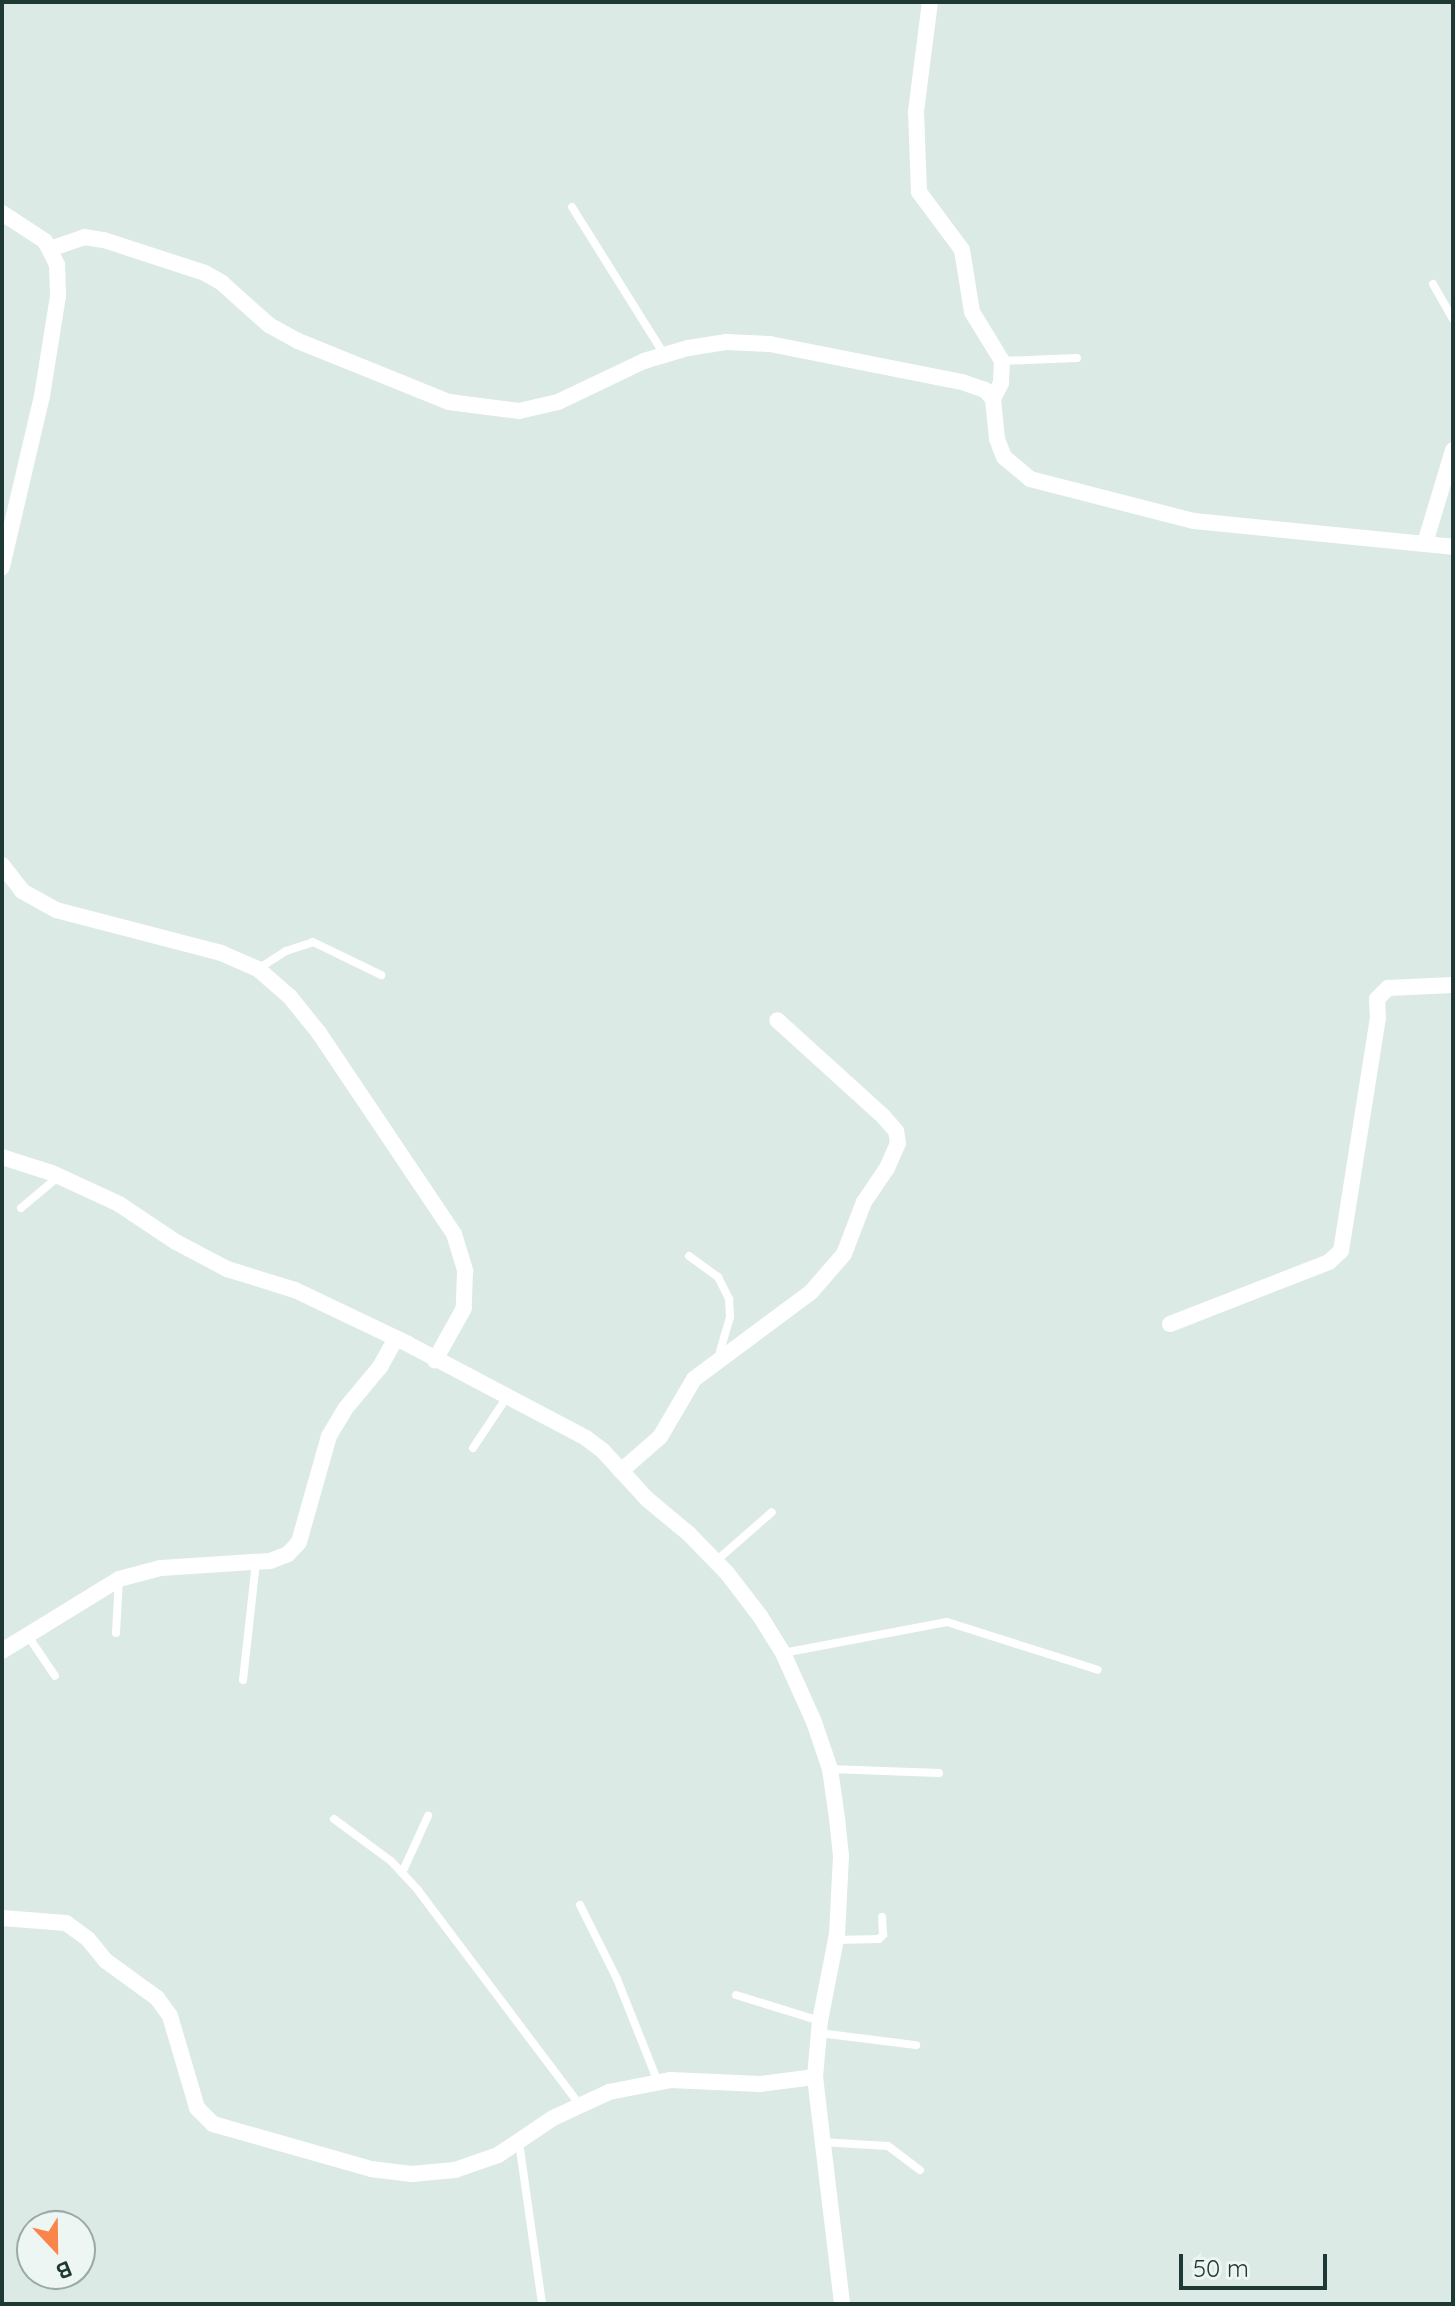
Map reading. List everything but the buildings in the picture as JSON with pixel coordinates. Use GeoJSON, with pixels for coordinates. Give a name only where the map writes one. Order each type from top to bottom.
{"type":"FeatureCollection","features":[{"type":"Feature","properties":{"kind":"street"},"geometry":{"type":"LineString","coordinates":[[930,2],[916,111],[919,192],[962,250],[972,312],[1002,361],[1001,383],[993,399],[997,439],[1004,457],[1030,479],[1194,521],[1453,547]]}},
{"type":"Feature","properties":{"kind":"street"},"geometry":{"type":"LineString","coordinates":[[2,213],[45,241],[57,265],[58,296],[42,396],[2,567]]}},
{"type":"Feature","properties":{"kind":"street"},"geometry":{"type":"LineString","coordinates":[[50,249],[84,237],[104,240],[205,273],[222,283],[269,325],[298,341],[411,390],[449,402],[490,409],[519,411],[558,402],[664,355],[726,342],[770,344],[962,382],[985,390],[993,399]]}},
{"type":"Feature","properties":{"kind":"street"},"geometry":{"type":"LineString","coordinates":[[1425,543],[1453,450]]}},
{"type":"Feature","properties":{"kind":"street"},"geometry":{"type":"LineString","coordinates":[[2,865],[22,891],[56,910],[221,953],[258,969],[290,997],[319,1033],[454,1234],[465,1271],[464,1308],[435,1360]]}},
{"type":"Feature","properties":{"kind":"street"},"geometry":{"type":"LineString","coordinates":[[1170,1324],[1329,1262],[1341,1251],[1378,1018],[1377,999],[1388,988],[1453,985]]}},
{"type":"Feature","properties":{"kind":"street"},"geometry":{"type":"LineString","coordinates":[[621,1471],[660,1437],[694,1379],[801,1301],[836,1263],[854,1232],[864,1202],[887,1168],[898,1143],[896,1131],[884,1117],[777,1020]]}},
{"type":"Feature","properties":{"kind":"street"},"geometry":{"type":"LineString","coordinates":[[2,1157],[59,1176],[119,1204],[176,1242],[227,1269],[295,1290],[396,1338],[586,1438],[716,1561],[760,1616],[783,1653],[830,1769],[841,1856],[837,1940],[820,2027],[815,2077],[820,2142],[842,2304]]}},
{"type":"Feature","properties":{"kind":"street"},"geometry":{"type":"LineString","coordinates":[[2,1651],[119,1579],[161,1568],[256,1562],[288,1554],[299,1542],[329,1436],[345,1409],[380,1367],[396,1338]]}},
{"type":"Feature","properties":{"kind":"street"},"geometry":{"type":"LineString","coordinates":[[2,1918],[66,1923],[88,1939],[106,1961],[157,1998],[170,2016],[197,2108],[213,2124],[371,2169],[412,2174],[455,2170],[498,2155],[553,2118],[609,2092],[658,2083],[760,2084],[815,2077]]}},
{"type":"Feature","properties":{"kind":"lane"},"geometry":{"type":"LineString","coordinates":[[572,207],[664,355]]}},
{"type":"Feature","properties":{"kind":"lane"},"geometry":{"type":"LineString","coordinates":[[1433,284],[1453,319]]}},
{"type":"Feature","properties":{"kind":"lane"},"geometry":{"type":"LineString","coordinates":[[1002,361],[1077,358]]}},
{"type":"Feature","properties":{"kind":"lane"},"geometry":{"type":"LineString","coordinates":[[258,969],[286,951],[313,942],[381,975]]}},
{"type":"Feature","properties":{"kind":"lane"},"geometry":{"type":"LineString","coordinates":[[21,1208],[59,1176]]}},
{"type":"Feature","properties":{"kind":"lane"},"geometry":{"type":"LineString","coordinates":[[689,1256],[718,1277],[729,1299],[730,1317],[718,1359]]}},
{"type":"Feature","properties":{"kind":"lane"},"geometry":{"type":"LineString","coordinates":[[473,1448],[507,1397]]}},
{"type":"Feature","properties":{"kind":"lane"},"geometry":{"type":"LineString","coordinates":[[716,1561],[772,1512]]}},
{"type":"Feature","properties":{"kind":"lane"},"geometry":{"type":"LineString","coordinates":[[243,1680],[256,1562]]}},
{"type":"Feature","properties":{"kind":"lane"},"geometry":{"type":"LineString","coordinates":[[116,1633],[119,1579]]}},
{"type":"Feature","properties":{"kind":"lane"},"geometry":{"type":"LineString","coordinates":[[783,1653],[947,1622],[1098,1670]]}},
{"type":"Feature","properties":{"kind":"lane"},"geometry":{"type":"LineString","coordinates":[[28,1636],[55,1676]]}},
{"type":"Feature","properties":{"kind":"lane"},"geometry":{"type":"LineString","coordinates":[[830,1769],[939,1773]]}},
{"type":"Feature","properties":{"kind":"lane"},"geometry":{"type":"LineString","coordinates":[[402,1873],[428,1816]]}},
{"type":"Feature","properties":{"kind":"lane"},"geometry":{"type":"LineString","coordinates":[[334,1819],[402,1873],[581,2105]]}},
{"type":"Feature","properties":{"kind":"lane"},"geometry":{"type":"LineString","coordinates":[[580,1905],[617,1979],[658,2083]]}},
{"type":"Feature","properties":{"kind":"lane"},"geometry":{"type":"LineString","coordinates":[[837,1940],[879,1939],[883,1935],[882,1917]]}},
{"type":"Feature","properties":{"kind":"lane"},"geometry":{"type":"LineString","coordinates":[[736,1995],[820,2027],[916,2045]]}},
{"type":"Feature","properties":{"kind":"lane"},"geometry":{"type":"LineString","coordinates":[[518,2142],[542,2304]]}},
{"type":"Feature","properties":{"kind":"lane"},"geometry":{"type":"LineString","coordinates":[[820,2142],[888,2146],[920,2170]]}}]}
